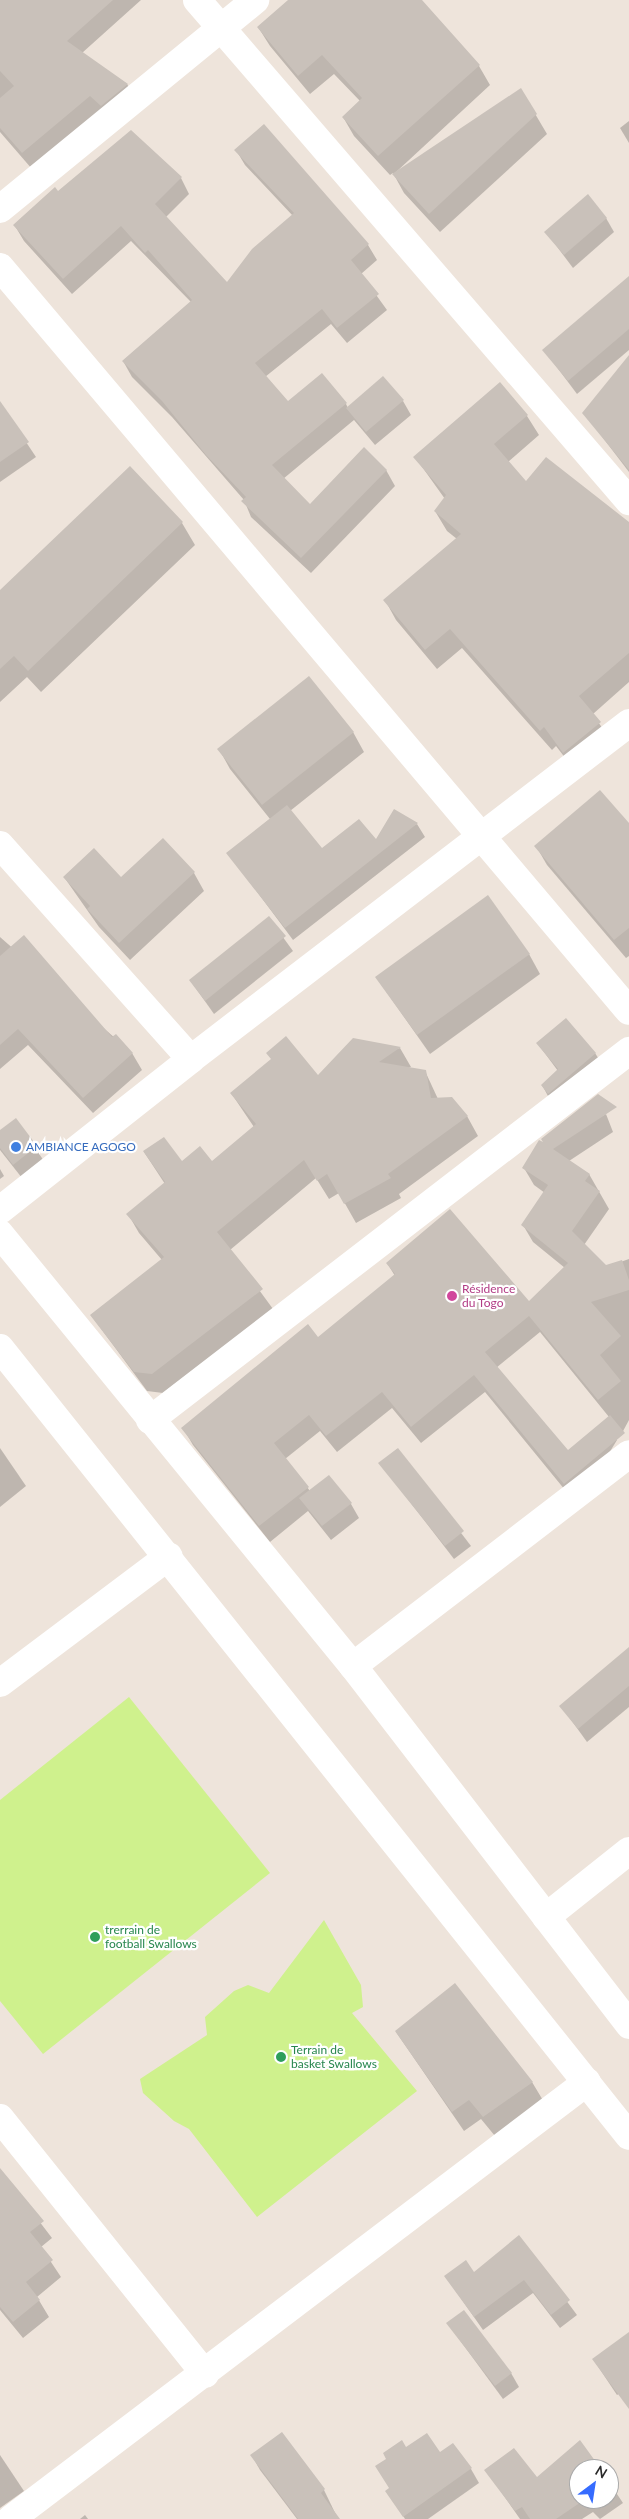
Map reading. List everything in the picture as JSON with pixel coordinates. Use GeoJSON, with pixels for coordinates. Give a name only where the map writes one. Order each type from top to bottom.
{"type":"FeatureCollection","features":[{"type":"Feature","properties":{"kind":"street"},"geometry":{"type":"LineString","coordinates":[[197,0],[629,501]]}},
{"type":"Feature","properties":{"kind":"street"},"geometry":{"type":"LineString","coordinates":[[0,209],[255,0]]}},
{"type":"Feature","properties":{"kind":"street"},"geometry":{"type":"LineString","coordinates":[[0,267],[629,1011]]}},
{"type":"Feature","properties":{"kind":"street"},"geometry":{"type":"LineString","coordinates":[[0,1210],[191,1059],[629,723]]}},
{"type":"Feature","properties":{"kind":"street"},"geometry":{"type":"LineString","coordinates":[[0,845],[191,1059]]}},
{"type":"Feature","properties":{"kind":"street"},"geometry":{"type":"LineString","coordinates":[[150,1420],[629,1052]]}},
{"type":"Feature","properties":{"kind":"street"},"geometry":{"type":"LineString","coordinates":[[0,1234],[150,1420],[353,1666],[629,2025]]}},
{"type":"Feature","properties":{"kind":"street"},"geometry":{"type":"LineString","coordinates":[[0,1348],[169,1556],[629,2136]]}},
{"type":"Feature","properties":{"kind":"street"},"geometry":{"type":"LineString","coordinates":[[353,1666],[629,1454]]}},
{"type":"Feature","properties":{"kind":"street"},"geometry":{"type":"LineString","coordinates":[[0,1683],[169,1556]]}},
{"type":"Feature","properties":{"kind":"street"},"geometry":{"type":"LineString","coordinates":[[546,1917],[629,1851]]}},
{"type":"Feature","properties":{"kind":"street"},"geometry":{"type":"LineString","coordinates":[[11,2519],[205,2374],[587,2082]]}},
{"type":"Feature","properties":{"kind":"street"},"geometry":{"type":"LineString","coordinates":[[2,2124],[205,2374]]}},
{"type":"Feature","properties":{"kind":"green space","name":"trerrain de football Swallows"},"geometry":{"type":"Polygon","coordinates":[[[129,1697],[270,1873],[43,2054],[0,2001],[0,1800],[129,1697]]]}},
{"type":"Feature","properties":{"kind":"green space","name":"Terrain de basket Swallows"},"geometry":{"type":"Polygon","coordinates":[[[324,1920],[361,1985],[363,2007],[352,2013],[417,2091],[257,2217],[189,2129],[174,2121],[143,2093],[140,2079],[207,2035],[205,2017],[234,1991],[248,1985],[269,1993],[324,1920]]]}},
{"type":"Feature","properties":{"kind":"building"},"geometry":{"type":"Polygon","coordinates":[[[0,0],[113,0],[67,41],[128,84],[101,106],[90,96],[22,153],[0,128],[0,98],[14,86],[0,71],[0,0]]]}},
{"type":"Feature","properties":{"kind":"building"},"geometry":{"type":"Polygon","coordinates":[[[288,0],[422,0],[480,65],[378,156],[342,117],[362,98],[322,55],[298,76],[257,27],[288,0]]]}},
{"type":"Feature","properties":{"kind":"building"},"geometry":{"type":"Polygon","coordinates":[[[521,88],[537,114],[429,214],[392,174],[521,88]]]}},
{"type":"Feature","properties":{"kind":"building"},"geometry":{"type":"Polygon","coordinates":[[[264,124],[369,244],[351,260],[379,294],[337,328],[322,309],[255,363],[288,401],[322,373],[347,403],[272,465],[310,504],[364,447],[387,470],[301,558],[241,501],[246,497],[206,455],[162,401],[122,361],[192,300],[148,250],[145,253],[121,226],[63,279],[13,225],[55,187],[58,191],[131,130],[182,177],[155,204],[227,282],[252,249],[294,213],[234,150],[264,124]]]}},
{"type":"Feature","properties":{"kind":"building"},"geometry":{"type":"Polygon","coordinates":[[[588,194],[607,218],[564,255],[544,232],[588,194]]]}},
{"type":"Feature","properties":{"kind":"building"},"geometry":{"type":"Polygon","coordinates":[[[629,276],[629,329],[568,381],[542,350],[629,276]]]}},
{"type":"Feature","properties":{"kind":"building"},"geometry":{"type":"Polygon","coordinates":[[[629,355],[629,470],[582,413],[629,355]]]}},
{"type":"Feature","properties":{"kind":"building"},"geometry":{"type":"Polygon","coordinates":[[[383,376],[404,400],[366,432],[346,408],[383,376]]]}},
{"type":"Feature","properties":{"kind":"building"},"geometry":{"type":"Polygon","coordinates":[[[500,382],[528,415],[494,444],[526,481],[546,457],[629,522],[629,653],[579,696],[601,722],[563,753],[544,727],[540,731],[450,629],[425,650],[383,600],[461,534],[434,511],[446,495],[413,457],[500,382]]]}},
{"type":"Feature","properties":{"kind":"building"},"geometry":{"type":"Polygon","coordinates":[[[0,401],[29,442],[0,462],[0,401]]]}},
{"type":"Feature","properties":{"kind":"building"},"geometry":{"type":"Polygon","coordinates":[[[130,466],[183,522],[28,671],[14,656],[0,669],[0,590],[130,466]]]}},
{"type":"Feature","properties":{"kind":"building"},"geometry":{"type":"Polygon","coordinates":[[[309,676],[354,732],[262,805],[217,749],[309,676]]]}},
{"type":"Feature","properties":{"kind":"building"},"geometry":{"type":"Polygon","coordinates":[[[600,790],[629,823],[629,928],[614,940],[534,846],[600,790]]]}},
{"type":"Feature","properties":{"kind":"building"},"geometry":{"type":"Polygon","coordinates":[[[287,805],[322,848],[359,819],[376,839],[394,809],[418,823],[285,928],[226,853],[287,805]]]}},
{"type":"Feature","properties":{"kind":"building"},"geometry":{"type":"Polygon","coordinates":[[[163,838],[195,872],[119,943],[87,909],[90,906],[63,877],[94,848],[121,877],[163,838]]]}},
{"type":"Feature","properties":{"kind":"building"},"geometry":{"type":"Polygon","coordinates":[[[488,895],[530,954],[417,1035],[375,977],[488,895]]]}},
{"type":"Feature","properties":{"kind":"building"},"geometry":{"type":"Polygon","coordinates":[[[269,916],[286,936],[205,1001],[189,980],[269,916]]]}},
{"type":"Feature","properties":{"kind":"building"},"geometry":{"type":"Polygon","coordinates":[[[24,935],[112,1037],[116,1034],[133,1053],[83,1098],[18,1029],[0,1045],[0,956],[24,935]]]}},
{"type":"Feature","properties":{"kind":"building"},"geometry":{"type":"Polygon","coordinates":[[[566,1018],[596,1053],[548,1094],[541,1085],[558,1069],[536,1043],[566,1018]]]}},
{"type":"Feature","properties":{"kind":"building"},"geometry":{"type":"Polygon","coordinates":[[[286,1036],[318,1075],[353,1038],[401,1047],[379,1062],[426,1070],[431,1098],[452,1097],[468,1116],[388,1174],[391,1178],[344,1204],[327,1174],[317,1181],[304,1160],[217,1232],[263,1289],[152,1374],[134,1372],[90,1315],[164,1257],[126,1214],[165,1182],[143,1151],[164,1137],[182,1161],[200,1146],[212,1161],[256,1124],[230,1093],[271,1059],[266,1053],[286,1036]]]}},
{"type":"Feature","properties":{"kind":"building"},"geometry":{"type":"Polygon","coordinates":[[[598,1094],[617,1107],[553,1149],[590,1174],[585,1181],[600,1191],[572,1231],[606,1265],[622,1260],[629,1280],[629,1290],[591,1302],[621,1336],[600,1355],[621,1381],[598,1400],[529,1316],[485,1352],[568,1450],[610,1415],[625,1433],[564,1484],[474,1375],[411,1427],[382,1392],[326,1436],[309,1415],[274,1443],[309,1487],[259,1526],[181,1428],[308,1324],[318,1337],[395,1274],[386,1263],[450,1209],[529,1301],[568,1263],[521,1225],[548,1185],[522,1168],[539,1140],[543,1142],[541,1139],[598,1094]]]}},
{"type":"Feature","properties":{"kind":"building"},"geometry":{"type":"Polygon","coordinates":[[[16,1118],[37,1146],[13,1165],[0,1148],[0,1130],[16,1118]]]}},
{"type":"Feature","properties":{"kind":"building"},"geometry":{"type":"Polygon","coordinates":[[[398,1448],[464,1531],[445,1546],[378,1463],[398,1448]]]}},
{"type":"Feature","properties":{"kind":"building"},"geometry":{"type":"Polygon","coordinates":[[[329,1475],[352,1503],[322,1526],[299,1498],[329,1475]]]}},
{"type":"Feature","properties":{"kind":"building"},"geometry":{"type":"Polygon","coordinates":[[[629,1647],[629,1686],[578,1729],[559,1706],[629,1647]]]}},
{"type":"Feature","properties":{"kind":"building"},"geometry":{"type":"Polygon","coordinates":[[[455,1983],[533,2082],[483,2117],[469,2100],[452,2112],[395,2031],[455,1983]]]}},
{"type":"Feature","properties":{"kind":"building"},"geometry":{"type":"Polygon","coordinates":[[[0,2168],[44,2221],[30,2232],[53,2260],[26,2282],[40,2300],[13,2322],[0,2307],[0,2168]]]}},
{"type":"Feature","properties":{"kind":"building"},"geometry":{"type":"Polygon","coordinates":[[[519,2235],[570,2300],[551,2315],[524,2280],[474,2317],[444,2276],[466,2260],[474,2272],[519,2235]]]}},
{"type":"Feature","properties":{"kind":"building"},"geometry":{"type":"Polygon","coordinates":[[[464,2310],[512,2373],[495,2386],[446,2323],[464,2310]]]}},
{"type":"Feature","properties":{"kind":"building"},"geometry":{"type":"Polygon","coordinates":[[[629,2332],[629,2409],[592,2359],[629,2332]]]}},
{"type":"Feature","properties":{"kind":"building"},"geometry":{"type":"Polygon","coordinates":[[[282,2432],[325,2489],[321,2493],[340,2519],[298,2519],[250,2455],[282,2432]]]}},
{"type":"Feature","properties":{"kind":"building"},"geometry":{"type":"Polygon","coordinates":[[[427,2433],[440,2452],[453,2443],[472,2468],[403,2517],[385,2491],[389,2488],[375,2466],[386,2459],[383,2453],[402,2440],[406,2447],[427,2433]]]}},
{"type":"Feature","properties":{"kind":"building"},"geometry":{"type":"Polygon","coordinates":[[[580,2440],[594,2459],[569,2459],[569,2509],[571,2509],[556,2519],[530,2519],[522,2507],[515,2511],[484,2470],[514,2448],[537,2477],[580,2440]]]}},
{"type":"Feature","properties":{"kind":"place","name":"AMBIANCE AGOGO"},"geometry":{"type":"Point","coordinates":[16,1147]}},
{"type":"Feature","properties":{"kind":"place","name":"Résidence du Togo"},"geometry":{"type":"Point","coordinates":[452,1296]}},
{"type":"Feature","properties":{"kind":"place","name":"trerrain de football Swallows"},"geometry":{"type":"Point","coordinates":[95,1937]}},
{"type":"Feature","properties":{"kind":"place","name":"Terrain de basket Swallows"},"geometry":{"type":"Point","coordinates":[281,2057]}}]}
